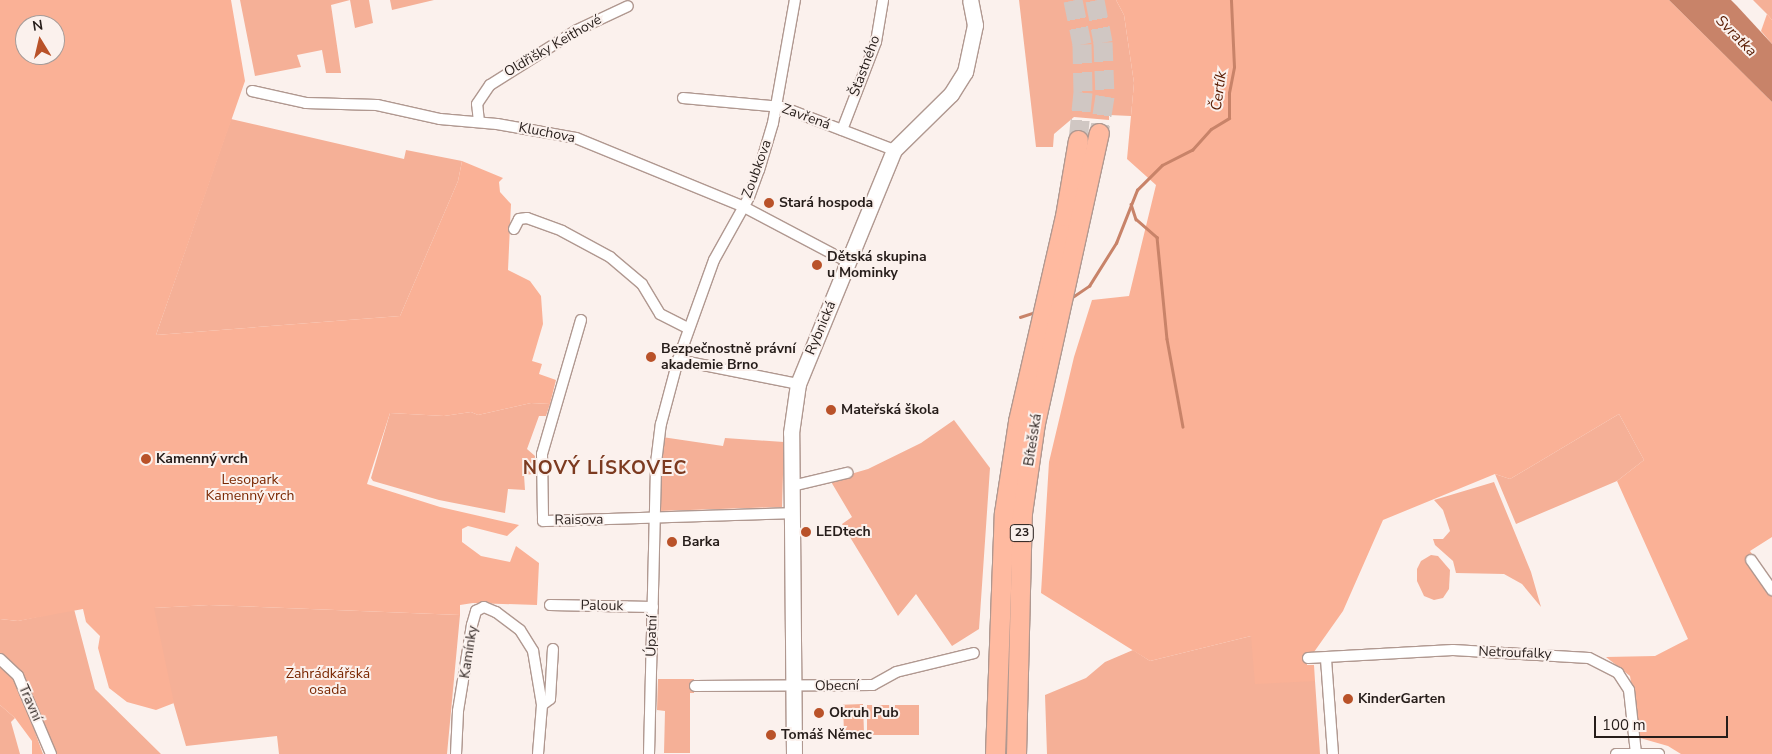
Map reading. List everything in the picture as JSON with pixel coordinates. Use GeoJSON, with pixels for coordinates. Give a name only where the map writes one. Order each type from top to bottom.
{"type":"FeatureCollection","features":[{"type":"Feature","properties":{"kind":"highway","name":"Bítešská"},"geometry":{"type":"LineString","coordinates":[[1016,754],[1022,513],[1035,423],[1084,210],[1099,133]]}},
{"type":"Feature","properties":{"kind":"highway","name":"Bítešská"},"geometry":{"type":"LineString","coordinates":[[995,754],[1004,513],[1018,421],[1039,321],[1065,216],[1078,140]]}},
{"type":"Feature","properties":{"kind":"street","name":"Zoubkova"},"geometry":{"type":"LineString","coordinates":[[655,518],[657,445],[678,360],[714,260],[760,170],[776,106],[794,0]]}},
{"type":"Feature","properties":{"kind":"street","name":"Šťastného"},"geometry":{"type":"LineString","coordinates":[[842,130],[876,42],[883,0]]}},
{"type":"Feature","properties":{"kind":"street","name":"Rybnická"},"geometry":{"type":"LineString","coordinates":[[794,754],[791,433],[798,384],[894,150],[951,94],[965,72],[975,25],[970,0]]}},
{"type":"Feature","properties":{"kind":"street","name":"Oldřišky Keithové"},"geometry":{"type":"LineString","coordinates":[[478,122],[477,104],[497,79],[577,30],[628,6]]}},
{"type":"Feature","properties":{"kind":"street","name":"Kluchova"},"geometry":{"type":"LineString","coordinates":[[252,92],[306,103],[377,105],[440,119],[478,122],[576,138],[742,206],[848,262]]}},
{"type":"Feature","properties":{"kind":"street","name":"Zavřená"},"geometry":{"type":"LineString","coordinates":[[683,98],[776,106],[894,150]]}},
{"type":"Feature","properties":{"kind":"street"},"geometry":{"type":"LineString","coordinates":[[514,229],[519,219],[527,218],[562,231],[610,257],[642,284],[660,314],[688,328]]}},
{"type":"Feature","properties":{"kind":"street","name":"Raisova"},"geometry":{"type":"LineString","coordinates":[[581,320],[542,454],[543,521],[792,513]]}},
{"type":"Feature","properties":{"kind":"street"},"geometry":{"type":"LineString","coordinates":[[678,360],[798,384]]}},
{"type":"Feature","properties":{"kind":"street"},"geometry":{"type":"LineString","coordinates":[[792,486],[847,473]]}},
{"type":"Feature","properties":{"kind":"street","name":"Úpatní"},"geometry":{"type":"LineString","coordinates":[[649,754],[655,518]]}},
{"type":"Feature","properties":{"kind":"street"},"geometry":{"type":"LineString","coordinates":[[1751,560],[1772,590]]}},
{"type":"Feature","properties":{"kind":"street","name":"Palouk"},"geometry":{"type":"LineString","coordinates":[[550,604],[653,607]]}},
{"type":"Feature","properties":{"kind":"street","name":"Kamínky"},"geometry":{"type":"LineString","coordinates":[[456,754],[458,711],[474,616],[480,607],[496,612],[529,641],[536,663],[542,705],[538,754]]}},
{"type":"Feature","properties":{"kind":"street"},"geometry":{"type":"LineString","coordinates":[[542,705],[550,699],[553,649]]}},
{"type":"Feature","properties":{"kind":"street","name":"Netroufalky"},"geometry":{"type":"LineString","coordinates":[[1308,658],[1326,659],[1453,650],[1571,655],[1589,658],[1618,673],[1629,690],[1633,709],[1636,753]]}},
{"type":"Feature","properties":{"kind":"street","name":"Obecní"},"geometry":{"type":"LineString","coordinates":[[695,686],[873,685],[896,672],[974,653]]}},
{"type":"Feature","properties":{"kind":"street","name":"Travní"},"geometry":{"type":"LineString","coordinates":[[0,659],[18,676],[51,754]]}},
{"type":"Feature","properties":{"kind":"street"},"geometry":{"type":"LineString","coordinates":[[1326,659],[1333,754]]}},
{"type":"Feature","properties":{"kind":"street"},"geometry":{"type":"LineString","coordinates":[[1616,754],[1659,754]]}},
{"type":"Feature","properties":{"kind":"green space","name":"Lesopark Kamenný vrch"},"geometry":{"type":"Polygon","coordinates":[[[0,0],[231,0],[245,81],[156,335],[400,316],[458,181],[462,161],[503,178],[499,182],[500,192],[511,204],[508,270],[530,281],[541,296],[543,324],[532,361],[542,364],[539,374],[556,380],[550,404],[531,403],[478,415],[471,412],[444,416],[390,413],[367,484],[440,507],[519,525],[507,536],[468,526],[462,529],[462,542],[481,556],[510,562],[516,546],[539,563],[537,605],[473,603],[460,605],[460,615],[209,605],[154,608],[174,703],[156,710],[127,702],[109,688],[98,648],[100,636],[86,622],[83,609],[18,621],[0,619],[0,0]]]}},
{"type":"Feature","properties":{"kind":"green space"},"geometry":{"type":"Polygon","coordinates":[[[240,0],[350,0],[331,5],[341,73],[326,73],[322,50],[297,55],[301,67],[255,76],[240,0]]]}},
{"type":"Feature","properties":{"kind":"green space"},"geometry":{"type":"Polygon","coordinates":[[[350,0],[369,0],[373,23],[355,28],[350,0]]]}},
{"type":"Feature","properties":{"kind":"green space"},"geometry":{"type":"Polygon","coordinates":[[[390,0],[434,0],[392,10],[390,0]]]}},
{"type":"Feature","properties":{"kind":"green space"},"geometry":{"type":"Polygon","coordinates":[[[1019,0],[1116,0],[1124,15],[1134,83],[1131,116],[1109,115],[1109,120],[1074,117],[1054,134],[1053,147],[1036,147],[1019,0]]]}},
{"type":"Feature","properties":{"kind":"green space"},"geometry":{"type":"Polygon","coordinates":[[[1116,0],[1669,0],[1772,102],[1772,537],[1750,551],[1772,583],[1772,754],[1681,754],[1668,746],[1640,738],[1630,676],[1606,657],[1655,656],[1688,639],[1617,481],[1644,460],[1619,414],[1510,479],[1495,474],[1383,520],[1343,611],[1314,652],[1307,654],[1307,665],[1314,665],[1315,681],[1255,684],[1251,636],[1150,661],[1041,593],[1049,462],[1074,357],[1092,300],[1129,296],[1156,185],[1127,159],[1134,83],[1124,15],[1116,0]]]}},
{"type":"Feature","properties":{"kind":"green space"},"geometry":{"type":"Polygon","coordinates":[[[1753,0],[1772,0],[1772,20],[1767,14],[1753,0]]]}},
{"type":"Feature","properties":{"kind":"green space"},"geometry":{"type":"Polygon","coordinates":[[[1767,14],[1772,20],[1772,44],[1761,31],[1767,14]]]}},
{"type":"Feature","properties":{"kind":"green space"},"geometry":{"type":"Polygon","coordinates":[[[231,119],[404,159],[406,150],[462,161],[458,181],[400,316],[156,335],[231,119]]]}},
{"type":"Feature","properties":{"kind":"green space"},"geometry":{"type":"Polygon","coordinates":[[[531,403],[550,404],[546,416],[539,416],[527,449],[535,456],[533,474],[524,475],[525,490],[508,489],[505,513],[439,500],[373,481],[371,478],[390,413],[444,416],[471,412],[478,415],[531,403]]]}},
{"type":"Feature","properties":{"kind":"green space"},"geometry":{"type":"Polygon","coordinates":[[[1619,414],[1644,460],[1617,481],[1516,524],[1495,474],[1510,479],[1619,414]]]}},
{"type":"Feature","properties":{"kind":"green space"},"geometry":{"type":"Polygon","coordinates":[[[954,420],[990,468],[979,629],[952,646],[916,594],[898,616],[842,524],[852,517],[830,480],[868,469],[921,443],[954,420]]]}},
{"type":"Feature","properties":{"kind":"green space"},"geometry":{"type":"Polygon","coordinates":[[[662,437],[723,446],[725,438],[784,442],[782,507],[659,511],[662,437]]]}},
{"type":"Feature","properties":{"kind":"green space"},"geometry":{"type":"Polygon","coordinates":[[[1494,482],[1531,572],[1541,607],[1522,584],[1504,574],[1456,573],[1453,561],[1435,545],[1433,539],[1443,539],[1450,531],[1443,510],[1434,500],[1494,482]]]}},
{"type":"Feature","properties":{"kind":"green space"},"geometry":{"type":"Polygon","coordinates":[[[1431,555],[1438,556],[1450,570],[1449,589],[1443,598],[1434,600],[1424,596],[1417,581],[1417,569],[1421,561],[1431,555]]]}},
{"type":"Feature","properties":{"kind":"green space","name":"Zahrádkářská osada"},"geometry":{"type":"Polygon","coordinates":[[[209,605],[460,615],[447,754],[279,754],[277,736],[186,746],[167,681],[153,608],[209,605]]]}},
{"type":"Feature","properties":{"kind":"green space"},"geometry":{"type":"Polygon","coordinates":[[[74,609],[95,689],[161,754],[53,754],[17,667],[0,655],[0,619],[18,621],[74,609]]]}},
{"type":"Feature","properties":{"kind":"green space"},"geometry":{"type":"Polygon","coordinates":[[[1251,636],[1303,681],[1315,681],[1320,754],[1047,754],[1045,695],[1086,678],[1105,662],[1133,650],[1150,661],[1251,636]]]}},
{"type":"Feature","properties":{"kind":"green space"},"geometry":{"type":"Polygon","coordinates":[[[0,667],[9,673],[20,691],[43,754],[32,754],[32,741],[15,718],[0,705],[0,667]]]}},
{"type":"Feature","properties":{"kind":"green space"},"geometry":{"type":"Polygon","coordinates":[[[658,679],[694,679],[694,693],[690,693],[690,753],[664,753],[665,711],[657,710],[658,679]]]}},
{"type":"Feature","properties":{"kind":"green space"},"geometry":{"type":"Polygon","coordinates":[[[863,704],[864,739],[844,740],[843,705],[863,704]]]}},
{"type":"Feature","properties":{"kind":"green space"},"geometry":{"type":"Polygon","coordinates":[[[0,705],[15,718],[11,722],[20,754],[0,754],[0,705]]]}},
{"type":"Feature","properties":{"kind":"green space"},"geometry":{"type":"Polygon","coordinates":[[[867,705],[919,705],[919,735],[867,735],[867,705]]]}},
{"type":"Feature","properties":{"kind":"water","name":"Svratka"},"geometry":{"type":"Polygon","coordinates":[[[1669,0],[1731,0],[1772,44],[1772,102],[1669,0]]]}},
{"type":"Feature","properties":{"kind":"waterway","name":"Čertík"},"geometry":{"type":"LineString","coordinates":[[1071,298],[1089,286],[1116,243],[1137,190],[1162,165],[1192,150],[1211,129],[1229,118],[1229,93],[1234,67],[1231,0]]}},
{"type":"Feature","properties":{"kind":"waterway","name":"Čertík"},"geometry":{"type":"LineString","coordinates":[[1131,204],[1136,219],[1157,237],[1167,339],[1183,427]]}},
{"type":"Feature","properties":{"kind":"waterway","name":"Čertík"},"geometry":{"type":"LineString","coordinates":[[1020,317],[1035,312]]}},
{"type":"Feature","properties":{"kind":"tunnel"},"geometry":{"type":"LineString","coordinates":[[1073,0],[1082,44],[1083,92],[1078,140]]}},
{"type":"Feature","properties":{"kind":"tunnel"},"geometry":{"type":"LineString","coordinates":[[1095,0],[1103,42],[1105,96],[1099,133]]}},
{"type":"Feature","properties":{"kind":"place","name":"Stará hospoda"},"geometry":{"type":"Point","coordinates":[769,203]}},
{"type":"Feature","properties":{"kind":"place","name":"Dětská skupina u Mominky"},"geometry":{"type":"Point","coordinates":[817,265]}},
{"type":"Feature","properties":{"kind":"place","name":"Bezpečnostně právní akademie Brno"},"geometry":{"type":"Point","coordinates":[651,357]}},
{"type":"Feature","properties":{"kind":"place","name":"Mateřská škola"},"geometry":{"type":"Point","coordinates":[831,410]}},
{"type":"Feature","properties":{"kind":"place","name":"Kamenný vrch"},"geometry":{"type":"Point","coordinates":[146,459]}},
{"type":"Feature","properties":{"kind":"place","name":"LEDtech"},"geometry":{"type":"Point","coordinates":[806,532]}},
{"type":"Feature","properties":{"kind":"place","name":"Barka"},"geometry":{"type":"Point","coordinates":[672,542]}},
{"type":"Feature","properties":{"kind":"place","name":"KinderGarten"},"geometry":{"type":"Point","coordinates":[1348,699]}},
{"type":"Feature","properties":{"kind":"place","name":"Okruh Pub"},"geometry":{"type":"Point","coordinates":[819,713]}},
{"type":"Feature","properties":{"kind":"place","name":"Tomáš Němec"},"geometry":{"type":"Point","coordinates":[771,735]}},
{"type":"Feature","properties":{"kind":"district","name":"NOVÝ LÍSKOVEC"},"geometry":{"type":"Point","coordinates":[605,469]}}]}
